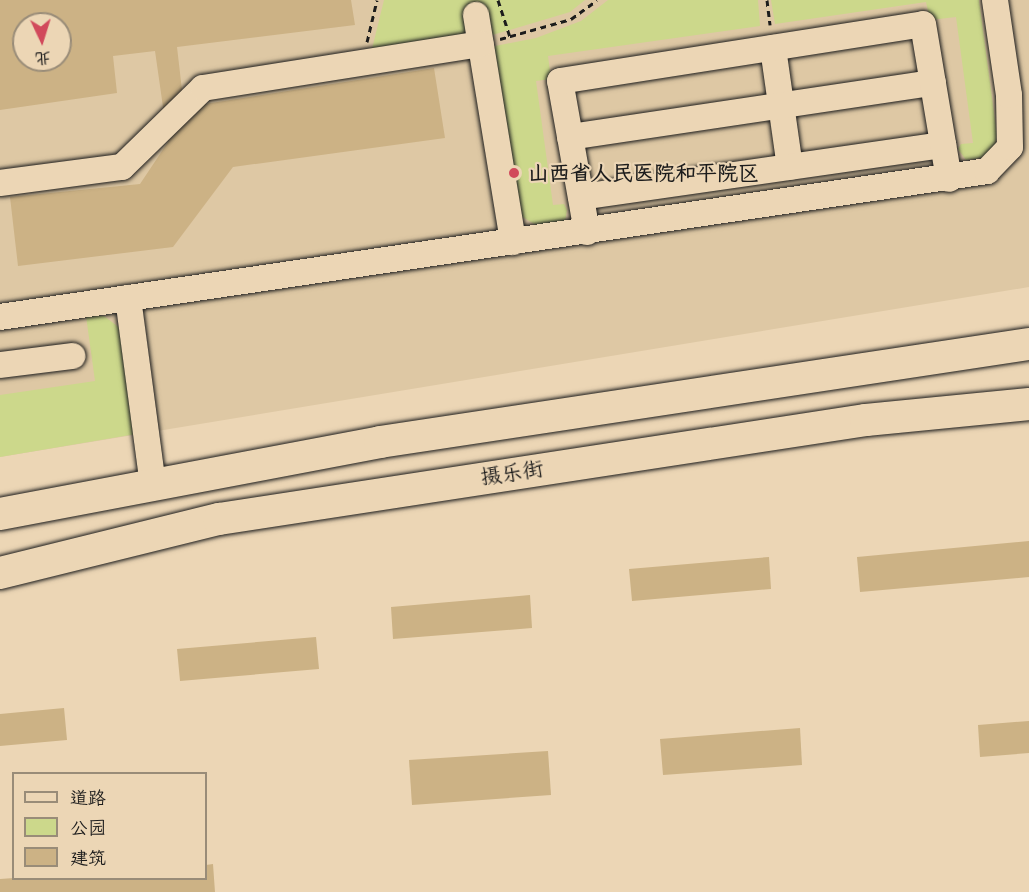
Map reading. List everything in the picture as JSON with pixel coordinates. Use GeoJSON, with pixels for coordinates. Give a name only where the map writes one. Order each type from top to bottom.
{"type":"FeatureCollection","features":[{"type":"Feature","properties":{"kind":"main road"},"geometry":{"type":"LineString","coordinates":[[0,514],[380,442],[1029,344]]}},
{"type":"Feature","properties":{"kind":"main road","name":"摄乐街"},"geometry":{"type":"LineString","coordinates":[[0,573],[230,517],[866,420],[1029,404]]}},
{"type":"Feature","properties":{"kind":"lane"},"geometry":{"type":"LineString","coordinates":[[0,317],[949,179],[987,171],[1010,147],[1009,95],[995,0]]}},
{"type":"Feature","properties":{"kind":"lane"},"geometry":{"type":"LineString","coordinates":[[476,15],[513,242]]}},
{"type":"Feature","properties":{"kind":"lane"},"geometry":{"type":"LineString","coordinates":[[587,232],[560,81],[923,24],[949,179]]}},
{"type":"Feature","properties":{"kind":"lane"},"geometry":{"type":"LineString","coordinates":[[0,183],[122,167],[203,88],[481,44]]}},
{"type":"Feature","properties":{"kind":"lane"},"geometry":{"type":"LineString","coordinates":[[772,48],[790,167]]}},
{"type":"Feature","properties":{"kind":"lane"},"geometry":{"type":"LineString","coordinates":[[570,137],[933,83]]}},
{"type":"Feature","properties":{"kind":"lane"},"geometry":{"type":"LineString","coordinates":[[581,197],[944,145]]}},
{"type":"Feature","properties":{"kind":"lane"},"geometry":{"type":"LineString","coordinates":[[128,298],[153,485]]}},
{"type":"Feature","properties":{"kind":"lane"},"geometry":{"type":"LineString","coordinates":[[0,366],[72,356]]}},
{"type":"Feature","properties":{"kind":"path"},"geometry":{"type":"LineString","coordinates":[[359,63],[377,0]]}},
{"type":"Feature","properties":{"kind":"path"},"geometry":{"type":"LineString","coordinates":[[498,0],[510,36]]}},
{"type":"Feature","properties":{"kind":"path"},"geometry":{"type":"LineString","coordinates":[[481,44],[571,19],[597,0]]}},
{"type":"Feature","properties":{"kind":"path"},"geometry":{"type":"LineString","coordinates":[[767,0],[772,48]]}},
{"type":"Feature","properties":{"kind":"shaded area","name":"山西省人民医院和平院区"},"geometry":{"type":"Polygon","coordinates":[[[0,0],[1029,0],[1029,287],[0,457],[0,0]]]}},
{"type":"Feature","properties":{"kind":"green space"},"geometry":{"type":"Polygon","coordinates":[[[384,0],[585,0],[570,12],[459,45],[371,53],[384,0]]]}},
{"type":"Feature","properties":{"kind":"green space"},"geometry":{"type":"Polygon","coordinates":[[[608,0],[758,0],[760,26],[548,56],[551,79],[536,81],[553,205],[564,204],[567,210],[565,222],[538,226],[519,215],[492,50],[495,46],[536,38],[581,21],[608,0]]]}},
{"type":"Feature","properties":{"kind":"green space"},"geometry":{"type":"Polygon","coordinates":[[[771,0],[979,0],[997,135],[995,145],[985,157],[966,160],[958,149],[961,144],[973,143],[956,17],[930,20],[926,2],[775,24],[771,0]]]}},
{"type":"Feature","properties":{"kind":"green space"},"geometry":{"type":"Polygon","coordinates":[[[86,316],[104,316],[121,329],[136,434],[0,457],[0,395],[95,381],[86,316]]]}},
{"type":"Feature","properties":{"kind":"building"},"geometry":{"type":"Polygon","coordinates":[[[0,0],[351,0],[355,25],[177,47],[185,116],[192,106],[434,68],[445,138],[233,167],[173,247],[18,266],[10,197],[140,184],[168,142],[155,51],[113,56],[117,93],[0,110],[0,0]]]}},
{"type":"Feature","properties":{"kind":"building"},"geometry":{"type":"Polygon","coordinates":[[[1029,541],[1029,577],[860,592],[857,557],[1029,541]]]}},
{"type":"Feature","properties":{"kind":"building"},"geometry":{"type":"Polygon","coordinates":[[[769,557],[771,589],[632,601],[629,569],[769,557]]]}},
{"type":"Feature","properties":{"kind":"building"},"geometry":{"type":"Polygon","coordinates":[[[530,595],[532,628],[393,639],[391,607],[530,595]]]}},
{"type":"Feature","properties":{"kind":"building"},"geometry":{"type":"Polygon","coordinates":[[[316,637],[319,669],[180,681],[177,649],[316,637]]]}},
{"type":"Feature","properties":{"kind":"building"},"geometry":{"type":"Polygon","coordinates":[[[64,708],[67,740],[0,746],[0,714],[64,708]]]}},
{"type":"Feature","properties":{"kind":"building"},"geometry":{"type":"Polygon","coordinates":[[[1029,721],[1029,753],[980,757],[978,725],[1029,721]]]}},
{"type":"Feature","properties":{"kind":"building"},"geometry":{"type":"Polygon","coordinates":[[[800,728],[802,765],[663,775],[660,739],[800,728]]]}},
{"type":"Feature","properties":{"kind":"building"},"geometry":{"type":"Polygon","coordinates":[[[548,751],[551,795],[412,805],[409,760],[548,751]]]}},
{"type":"Feature","properties":{"kind":"building"},"geometry":{"type":"Polygon","coordinates":[[[213,864],[215,892],[0,892],[0,879],[12,878],[12,880],[207,880],[207,865],[213,864]]]}},
{"type":"Feature","properties":{"kind":"place","name":"山西省人民医院和平院区"},"geometry":{"type":"Point","coordinates":[514,173]}}]}
